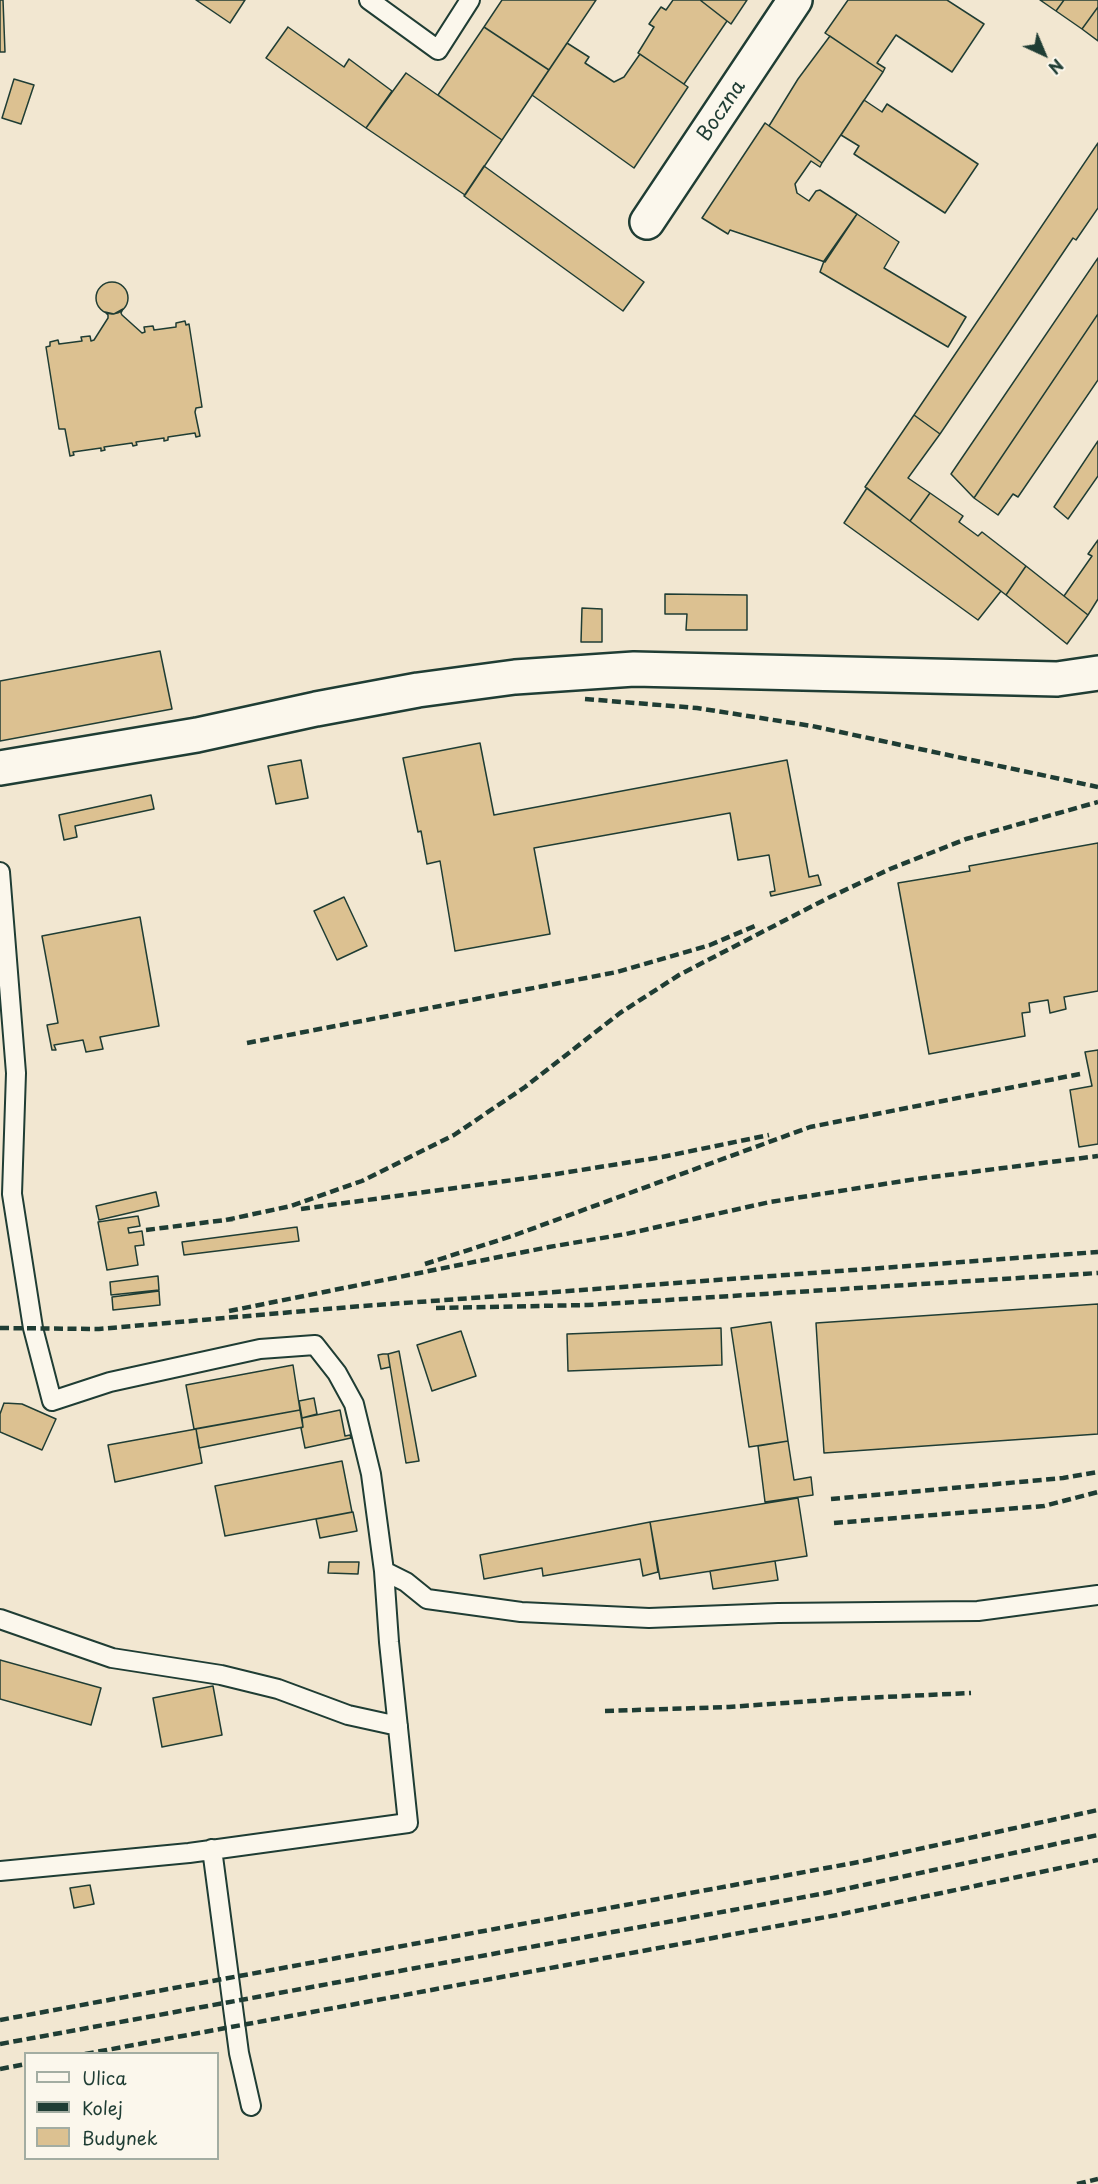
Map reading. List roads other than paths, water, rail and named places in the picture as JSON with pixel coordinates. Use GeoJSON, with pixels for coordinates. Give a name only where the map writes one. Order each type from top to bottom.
{"type":"FeatureCollection","features":[{"type":"Feature","properties":{"kind":"street","name":"Boczna"},"geometry":{"type":"LineString","coordinates":[[647,222],[795,0]]}},
{"type":"Feature","properties":{"kind":"street"},"geometry":{"type":"LineString","coordinates":[[0,768],[197,735],[418,690],[515,676],[634,669],[1057,679],[1098,673]]}},
{"type":"Feature","properties":{"kind":"lane"},"geometry":{"type":"LineString","coordinates":[[369,0],[438,50],[470,0]]}},
{"type":"Feature","properties":{"kind":"lane"},"geometry":{"type":"LineString","coordinates":[[0,872],[12,1194],[33,1328],[52,1401],[110,1382],[260,1349],[315,1345],[337,1373],[354,1404],[371,1474],[384,1571],[408,1823],[212,1849],[0,1871]]}},
{"type":"Feature","properties":{"kind":"lane"},"geometry":{"type":"LineString","coordinates":[[384,1571],[406,1582],[427,1599],[522,1611],[649,1618],[778,1613],[978,1611],[1098,1595]]}},
{"type":"Feature","properties":{"kind":"lane"},"geometry":{"type":"LineString","coordinates":[[0,1619],[112,1658],[221,1675],[278,1689],[348,1714],[398,1726]]}},
{"type":"Feature","properties":{"kind":"lane"},"geometry":{"type":"LineString","coordinates":[[212,1849],[239,2053],[251,2106]]}},
{"type":"Feature","properties":{"kind":"railway"},"geometry":{"type":"LineString","coordinates":[[585,699],[697,708],[812,726],[1098,787]]}},
{"type":"Feature","properties":{"kind":"railway"},"geometry":{"type":"LineString","coordinates":[[226,1220],[291,1206],[362,1181],[454,1135],[525,1087],[620,1013],[679,975],[828,898],[890,869],[966,839],[1098,802]]}},
{"type":"Feature","properties":{"kind":"railway"},"geometry":{"type":"LineString","coordinates":[[247,1043],[617,972],[710,945],[755,926]]}},
{"type":"Feature","properties":{"kind":"railway"},"geometry":{"type":"LineString","coordinates":[[425,1264],[515,1235],[810,1127],[1080,1074]]}},
{"type":"Feature","properties":{"kind":"railway"},"geometry":{"type":"LineString","coordinates":[[301,1209],[550,1175],[662,1157],[769,1135]]}},
{"type":"Feature","properties":{"kind":"railway"},"geometry":{"type":"LineString","coordinates":[[229,1311],[549,1247],[626,1234],[770,1202],[916,1179],[1098,1156]]}},
{"type":"Feature","properties":{"kind":"railway"},"geometry":{"type":"LineString","coordinates":[[146,1230],[233,1219]]}},
{"type":"Feature","properties":{"kind":"railway"},"geometry":{"type":"LineString","coordinates":[[0,1328],[99,1329],[350,1307],[1098,1252]]}},
{"type":"Feature","properties":{"kind":"railway"},"geometry":{"type":"LineString","coordinates":[[436,1308],[588,1305],[1098,1273]]}},
{"type":"Feature","properties":{"kind":"railway"},"geometry":{"type":"LineString","coordinates":[[831,1499],[1063,1478],[1098,1472]]}},
{"type":"Feature","properties":{"kind":"railway"},"geometry":{"type":"LineString","coordinates":[[834,1523],[1044,1506],[1098,1492]]}},
{"type":"Feature","properties":{"kind":"railway"},"geometry":{"type":"LineString","coordinates":[[605,1711],[729,1707],[971,1693]]}},
{"type":"Feature","properties":{"kind":"railway"},"geometry":{"type":"LineString","coordinates":[[0,2020],[859,1862],[1098,1810]]}},
{"type":"Feature","properties":{"kind":"railway"},"geometry":{"type":"LineString","coordinates":[[0,2044],[826,1893],[1098,1835]]}},
{"type":"Feature","properties":{"kind":"railway"},"geometry":{"type":"LineString","coordinates":[[96,2052],[837,1915],[1098,1860]]}},
{"type":"Feature","properties":{"kind":"railway"},"geometry":{"type":"LineString","coordinates":[[0,2069],[24,2064]]}},
{"type":"Feature","properties":{"kind":"railway"},"geometry":{"type":"LineString","coordinates":[[1077,2184],[1098,2179]]}}]}
